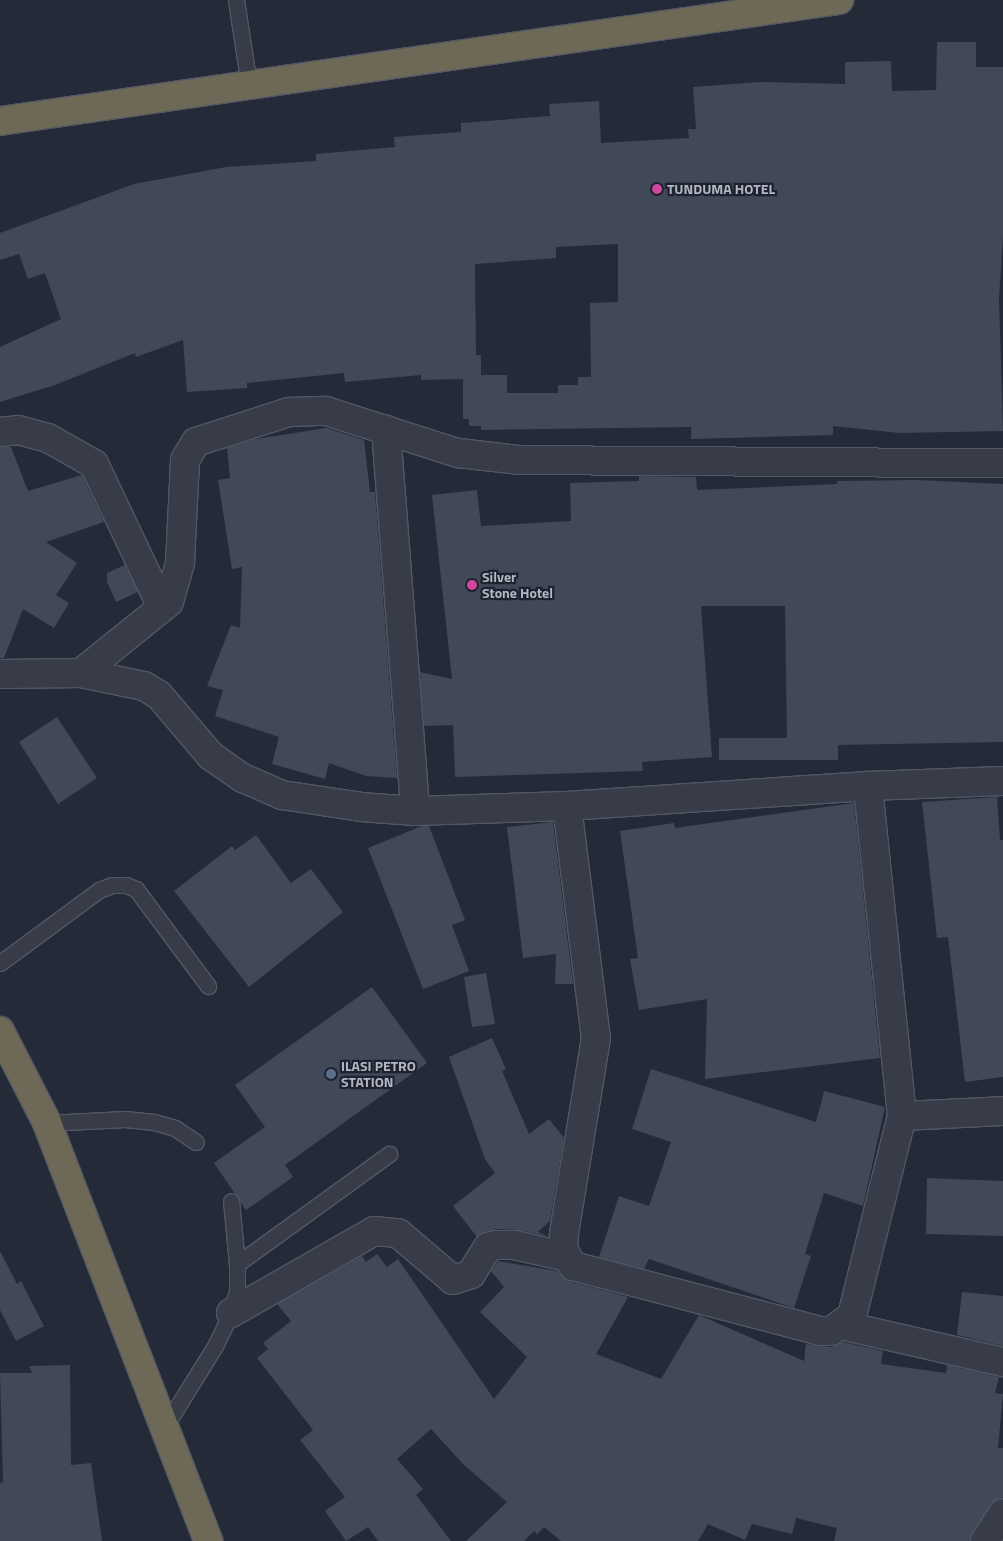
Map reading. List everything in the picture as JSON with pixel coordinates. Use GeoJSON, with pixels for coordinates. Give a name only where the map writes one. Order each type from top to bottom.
{"type":"FeatureCollection","features":[{"type":"Feature","properties":{"kind":"highway"},"geometry":{"type":"LineString","coordinates":[[0,121],[840,0]]}},
{"type":"Feature","properties":{"kind":"highway"},"geometry":{"type":"LineString","coordinates":[[0,1031],[47,1123],[166,1425],[208,1541]]}},
{"type":"Feature","properties":{"kind":"street"},"geometry":{"type":"LineString","coordinates":[[81,673],[169,602],[175,588],[180,563],[184,460],[196,442],[289,412],[326,411],[458,453],[519,460],[1003,463]]}},
{"type":"Feature","properties":{"kind":"street"},"geometry":{"type":"LineString","coordinates":[[0,432],[18,430],[48,438],[94,464],[162,607]]}},
{"type":"Feature","properties":{"kind":"street"},"geometry":{"type":"LineString","coordinates":[[386,430],[416,812]]}},
{"type":"Feature","properties":{"kind":"street"},"geometry":{"type":"LineString","coordinates":[[0,674],[81,673],[153,690],[211,756],[244,778],[271,791],[361,807],[416,812],[567,806],[868,786],[1003,781]]}},
{"type":"Feature","properties":{"kind":"street"},"geometry":{"type":"LineString","coordinates":[[567,806],[596,1038],[564,1234],[563,1247],[567,1257],[573,1266],[741,1313],[820,1332],[841,1325],[852,1316],[902,1116],[868,786]]}},
{"type":"Feature","properties":{"kind":"street"},"geometry":{"type":"LineString","coordinates":[[902,1116],[1003,1111]]}},
{"type":"Feature","properties":{"kind":"street"},"geometry":{"type":"LineString","coordinates":[[231,1313],[374,1231],[398,1233],[453,1280],[471,1274],[488,1247],[496,1245],[514,1245],[567,1257]]}},
{"type":"Feature","properties":{"kind":"street"},"geometry":{"type":"LineString","coordinates":[[841,1325],[1003,1362]]}},
{"type":"Feature","properties":{"kind":"street"},"geometry":{"type":"LineString","coordinates":[[986,1541],[1003,1513]]}},
{"type":"Feature","properties":{"kind":"lane"},"geometry":{"type":"LineString","coordinates":[[236,0],[249,85]]}},
{"type":"Feature","properties":{"kind":"lane"},"geometry":{"type":"LineString","coordinates":[[0,963],[99,890],[112,884],[126,884],[136,889],[208,986]]}},
{"type":"Feature","properties":{"kind":"lane"},"geometry":{"type":"LineString","coordinates":[[47,1123],[125,1119],[154,1122],[175,1128],[196,1142]]}},
{"type":"Feature","properties":{"kind":"lane"},"geometry":{"type":"LineString","coordinates":[[237,1264],[389,1154]]}},
{"type":"Feature","properties":{"kind":"lane"},"geometry":{"type":"LineString","coordinates":[[166,1425],[215,1346],[231,1313],[237,1290],[237,1264],[231,1201]]}},
{"type":"Feature","properties":{"kind":"building"},"geometry":{"type":"Polygon","coordinates":[[[937,42],[976,42],[976,67],[1003,67],[1003,237],[999,298],[1003,431],[899,433],[833,426],[833,435],[691,439],[691,427],[481,430],[481,426],[469,426],[469,419],[463,419],[463,379],[421,380],[421,375],[345,382],[344,373],[247,383],[247,388],[187,392],[183,340],[136,357],[135,353],[55,385],[0,402],[0,347],[61,319],[45,273],[28,279],[19,254],[0,260],[0,233],[134,184],[226,167],[316,161],[316,154],[395,147],[394,137],[461,132],[461,123],[550,116],[549,104],[599,101],[601,143],[689,138],[688,129],[696,129],[693,87],[760,82],[845,84],[845,62],[891,61],[892,91],[936,90],[937,42]],[[618,244],[556,247],[556,258],[475,264],[476,355],[481,355],[481,375],[507,375],[507,393],[558,393],[558,385],[578,385],[578,377],[591,377],[590,303],[618,302],[618,244]]]}},
{"type":"Feature","properties":{"kind":"building"},"geometry":{"type":"Polygon","coordinates":[[[326,428],[364,440],[370,492],[375,492],[397,778],[366,776],[329,763],[325,779],[272,764],[279,737],[215,716],[223,690],[207,686],[231,625],[240,628],[242,567],[232,569],[218,480],[230,478],[227,448],[256,439],[326,428]]]}},
{"type":"Feature","properties":{"kind":"building"},"geometry":{"type":"Polygon","coordinates":[[[0,447],[11,447],[28,491],[82,475],[104,522],[46,542],[77,563],[56,595],[69,603],[54,628],[23,609],[4,658],[0,658],[0,447]]]}},
{"type":"Feature","properties":{"kind":"building"},"geometry":{"type":"Polygon","coordinates":[[[639,476],[696,477],[697,490],[837,484],[837,481],[917,480],[1003,484],[1003,742],[838,745],[838,760],[719,760],[719,738],[787,738],[785,606],[701,606],[712,757],[642,762],[643,771],[455,777],[453,725],[424,726],[420,672],[452,679],[432,495],[477,490],[481,526],[571,521],[570,483],[639,481],[639,476]]]}},
{"type":"Feature","properties":{"kind":"building"},"geometry":{"type":"Polygon","coordinates":[[[125,565],[138,592],[116,602],[107,582],[107,573],[125,565]]]}},
{"type":"Feature","properties":{"kind":"building"},"geometry":{"type":"Polygon","coordinates":[[[57,717],[97,778],[58,804],[19,742],[57,717]]]}},
{"type":"Feature","properties":{"kind":"building"},"geometry":{"type":"Polygon","coordinates":[[[997,797],[1000,840],[1003,840],[1003,1077],[965,1082],[948,937],[937,938],[922,802],[997,797]]]}},
{"type":"Feature","properties":{"kind":"building"},"geometry":{"type":"Polygon","coordinates":[[[854,803],[880,1058],[705,1079],[707,999],[639,1010],[630,959],[638,958],[620,831],[674,823],[675,828],[854,803]]]}},
{"type":"Feature","properties":{"kind":"building"},"geometry":{"type":"Polygon","coordinates":[[[553,822],[573,984],[555,984],[556,954],[523,958],[507,827],[553,822]]]}},
{"type":"Feature","properties":{"kind":"building"},"geometry":{"type":"Polygon","coordinates":[[[422,826],[429,826],[465,920],[452,925],[469,971],[423,989],[368,848],[422,826]]]}},
{"type":"Feature","properties":{"kind":"building"},"geometry":{"type":"Polygon","coordinates":[[[256,835],[291,883],[311,869],[343,912],[249,987],[174,891],[232,846],[235,850],[256,835]]]}},
{"type":"Feature","properties":{"kind":"building"},"geometry":{"type":"Polygon","coordinates":[[[486,973],[495,1024],[472,1027],[464,977],[486,973]]]}},
{"type":"Feature","properties":{"kind":"building","name":"ILASI PETRO STATION"},"geometry":{"type":"Polygon","coordinates":[[[372,987],[427,1063],[285,1165],[293,1177],[246,1210],[214,1163],[265,1127],[235,1085],[372,987]]]}},
{"type":"Feature","properties":{"kind":"building"},"geometry":{"type":"Polygon","coordinates":[[[492,1038],[506,1069],[502,1071],[529,1134],[549,1119],[564,1138],[550,1221],[538,1232],[547,1236],[517,1230],[496,1229],[477,1237],[453,1206],[495,1173],[485,1159],[449,1057],[492,1038]]]}},
{"type":"Feature","properties":{"kind":"building"},"geometry":{"type":"Polygon","coordinates":[[[651,1069],[816,1122],[824,1091],[885,1107],[863,1206],[824,1193],[805,1254],[811,1256],[794,1308],[649,1259],[644,1269],[599,1257],[619,1196],[649,1206],[671,1142],[632,1129],[651,1069]]]}},
{"type":"Feature","properties":{"kind":"building"},"geometry":{"type":"Polygon","coordinates":[[[927,1178],[1003,1181],[1003,1236],[926,1234],[927,1178]]]}},
{"type":"Feature","properties":{"kind":"building"},"geometry":{"type":"Polygon","coordinates":[[[0,1251],[17,1284],[21,1281],[44,1326],[16,1341],[0,1310],[0,1251]]]}},
{"type":"Feature","properties":{"kind":"building"},"geometry":{"type":"Polygon","coordinates":[[[377,1254],[387,1267],[398,1259],[494,1399],[527,1357],[480,1312],[504,1287],[491,1271],[498,1261],[557,1271],[569,1281],[628,1297],[596,1354],[661,1379],[699,1315],[804,1361],[806,1344],[831,1347],[843,1342],[883,1351],[881,1364],[946,1373],[947,1365],[999,1377],[995,1393],[1003,1394],[998,1448],[1003,1448],[1003,1497],[990,1505],[969,1541],[834,1541],[837,1528],[796,1518],[792,1534],[752,1524],[745,1540],[708,1524],[698,1541],[561,1541],[544,1527],[537,1534],[534,1531],[524,1541],[466,1541],[507,1502],[464,1465],[431,1429],[397,1459],[423,1489],[416,1495],[451,1541],[378,1541],[368,1527],[346,1541],[325,1511],[345,1497],[300,1440],[313,1430],[257,1358],[268,1349],[263,1343],[291,1321],[277,1304],[362,1256],[366,1262],[377,1254]]]}},
{"type":"Feature","properties":{"kind":"building"},"geometry":{"type":"Polygon","coordinates":[[[962,1292],[1003,1296],[1003,1346],[957,1335],[962,1292]]]}},
{"type":"Feature","properties":{"kind":"building"},"geometry":{"type":"Polygon","coordinates":[[[70,1365],[71,1465],[91,1463],[102,1541],[0,1541],[0,1483],[3,1482],[0,1373],[32,1373],[29,1366],[70,1365]]]}},
{"type":"Feature","properties":{"kind":"place","name":"TUNDUMA HOTEL"},"geometry":{"type":"Point","coordinates":[657,189]}},
{"type":"Feature","properties":{"kind":"place","name":"Silver Stone Hotel"},"geometry":{"type":"Point","coordinates":[472,585]}},
{"type":"Feature","properties":{"kind":"place","name":"ILASI PETRO STATION"},"geometry":{"type":"Point","coordinates":[331,1074]}}]}
